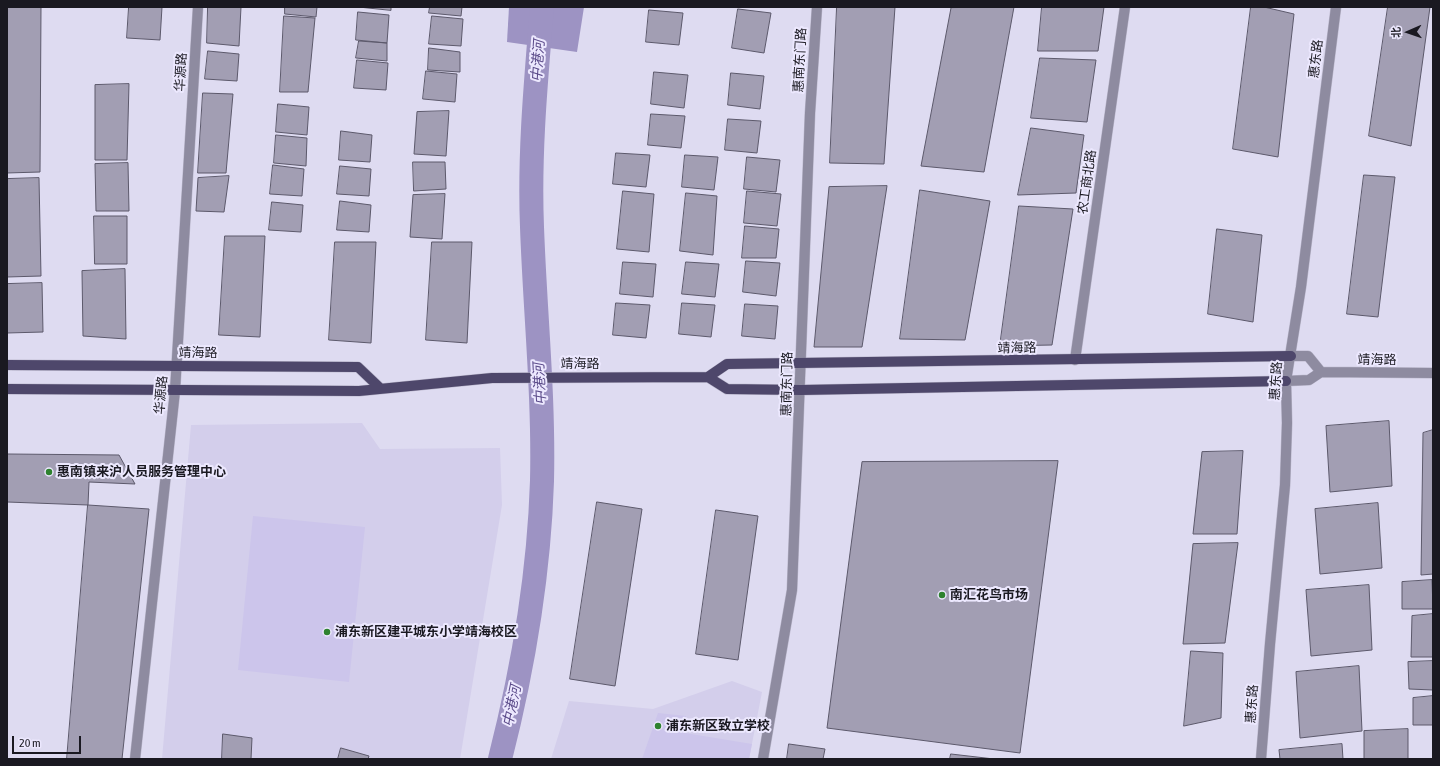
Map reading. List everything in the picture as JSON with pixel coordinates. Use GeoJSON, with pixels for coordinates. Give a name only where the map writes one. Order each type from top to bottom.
{"type":"FeatureCollection","features":[{"type":"Feature","properties":{"kind":"main road","name":"靖海路"},"geometry":{"type":"LineString","coordinates":[[708,377],[727,364],[1291,356]]}},
{"type":"Feature","properties":{"kind":"main road","name":"靖海路"},"geometry":{"type":"LineString","coordinates":[[7,365],[358,367],[380,388]]}},
{"type":"Feature","properties":{"kind":"main road","name":"靖海路"},"geometry":{"type":"LineString","coordinates":[[7,389],[358,391],[492,378],[591,377],[708,377],[727,388],[801,390],[1286,381]]}},
{"type":"Feature","properties":{"kind":"street","name":"华源路"},"geometry":{"type":"LineString","coordinates":[[135,759],[175,391],[198,7]]}},
{"type":"Feature","properties":{"kind":"street","name":"惠南东门路"},"geometry":{"type":"LineString","coordinates":[[763,759],[792,590],[801,390],[800,364],[816,7]]}},
{"type":"Feature","properties":{"kind":"street","name":"农工商北路"},"geometry":{"type":"LineString","coordinates":[[1075,360],[1124,7]]}},
{"type":"Feature","properties":{"kind":"street","name":"惠东路"},"geometry":{"type":"LineString","coordinates":[[1262,759],[1270,644],[1284,485],[1287,423],[1286,381],[1291,356],[1336,7]]}},
{"type":"Feature","properties":{"kind":"street","name":"靖海路"},"geometry":{"type":"LineString","coordinates":[[1291,356],[1308,356],[1321,372]]}},
{"type":"Feature","properties":{"kind":"street","name":"靖海路"},"geometry":{"type":"LineString","coordinates":[[1286,381],[1309,380],[1321,372],[1433,373]]}},
{"type":"Feature","properties":{"kind":"shaded area"},"geometry":{"type":"Polygon","coordinates":[[[509,7],[584,7],[577,52],[507,42],[509,7]]]}},
{"type":"Feature","properties":{"kind":"shaded area","name":"浦东新区建平城东小学靖海校区"},"geometry":{"type":"Polygon","coordinates":[[[362,423],[380,449],[500,448],[502,505],[460,759],[162,759],[191,425],[362,423]]]}},
{"type":"Feature","properties":{"kind":"shaded area"},"geometry":{"type":"Polygon","coordinates":[[[253,516],[365,527],[349,682],[238,670],[253,516]]]}},
{"type":"Feature","properties":{"kind":"shaded area","name":"浦东新区致立学校"},"geometry":{"type":"Polygon","coordinates":[[[732,681],[762,692],[749,759],[551,759],[569,701],[653,709],[732,681]]]}},
{"type":"Feature","properties":{"kind":"shaded area"},"geometry":{"type":"Polygon","coordinates":[[[658,713],[686,716],[685,733],[752,744],[749,759],[642,759],[658,713]]]}},
{"type":"Feature","properties":{"kind":"building"},"geometry":{"type":"Polygon","coordinates":[[[7,7],[41,7],[40,172],[7,173],[7,7]]]}},
{"type":"Feature","properties":{"kind":"building"},"geometry":{"type":"Polygon","coordinates":[[[129,7],[162,7],[160,40],[127,38],[129,7]]]}},
{"type":"Feature","properties":{"kind":"building"},"geometry":{"type":"Polygon","coordinates":[[[208,7],[241,7],[239,46],[207,43],[208,7]]]}},
{"type":"Feature","properties":{"kind":"building"},"geometry":{"type":"Polygon","coordinates":[[[285,7],[317,7],[316,17],[285,14],[285,7]]]}},
{"type":"Feature","properties":{"kind":"building"},"geometry":{"type":"Polygon","coordinates":[[[359,7],[391,7],[391,10],[359,7]]]}},
{"type":"Feature","properties":{"kind":"building"},"geometry":{"type":"Polygon","coordinates":[[[430,7],[462,7],[461,16],[429,13],[430,7]]]}},
{"type":"Feature","properties":{"kind":"building"},"geometry":{"type":"Polygon","coordinates":[[[837,7],[895,7],[884,164],[830,163],[837,7]]]}},
{"type":"Feature","properties":{"kind":"building"},"geometry":{"type":"Polygon","coordinates":[[[1014,7],[984,172],[921,166],[951,8],[1014,7]]]}},
{"type":"Feature","properties":{"kind":"building"},"geometry":{"type":"Polygon","coordinates":[[[1042,7],[1104,7],[1098,51],[1038,51],[1042,7]]]}},
{"type":"Feature","properties":{"kind":"building"},"geometry":{"type":"Polygon","coordinates":[[[1251,7],[1264,7],[1294,14],[1278,157],[1233,149],[1251,7]]]}},
{"type":"Feature","properties":{"kind":"building"},"geometry":{"type":"Polygon","coordinates":[[[1388,7],[1430,7],[1411,146],[1369,136],[1388,7]]]}},
{"type":"Feature","properties":{"kind":"building"},"geometry":{"type":"Polygon","coordinates":[[[738,9],[771,13],[764,53],[732,48],[738,9]]]}},
{"type":"Feature","properties":{"kind":"building"},"geometry":{"type":"Polygon","coordinates":[[[649,10],[683,13],[679,45],[646,42],[649,10]]]}},
{"type":"Feature","properties":{"kind":"building"},"geometry":{"type":"Polygon","coordinates":[[[358,12],[389,15],[387,43],[356,40],[358,12]]]}},
{"type":"Feature","properties":{"kind":"building"},"geometry":{"type":"Polygon","coordinates":[[[284,16],[315,18],[308,92],[280,92],[284,16]]]}},
{"type":"Feature","properties":{"kind":"building"},"geometry":{"type":"Polygon","coordinates":[[[432,16],[463,19],[461,46],[429,44],[432,16]]]}},
{"type":"Feature","properties":{"kind":"building"},"geometry":{"type":"Polygon","coordinates":[[[359,41],[387,43],[387,61],[356,58],[359,41]]]}},
{"type":"Feature","properties":{"kind":"building"},"geometry":{"type":"Polygon","coordinates":[[[429,48],[460,52],[460,72],[428,70],[429,48]]]}},
{"type":"Feature","properties":{"kind":"building"},"geometry":{"type":"Polygon","coordinates":[[[208,51],[239,54],[237,81],[205,79],[208,51]]]}},
{"type":"Feature","properties":{"kind":"building"},"geometry":{"type":"Polygon","coordinates":[[[1040,58],[1096,60],[1087,122],[1031,118],[1040,58]]]}},
{"type":"Feature","properties":{"kind":"building"},"geometry":{"type":"Polygon","coordinates":[[[357,60],[388,63],[386,90],[354,88],[357,60]]]}},
{"type":"Feature","properties":{"kind":"building"},"geometry":{"type":"Polygon","coordinates":[[[426,71],[457,74],[455,102],[423,99],[426,71]]]}},
{"type":"Feature","properties":{"kind":"building"},"geometry":{"type":"Polygon","coordinates":[[[654,72],[688,75],[684,108],[651,104],[654,72]]]}},
{"type":"Feature","properties":{"kind":"building"},"geometry":{"type":"Polygon","coordinates":[[[731,73],[764,76],[760,109],[728,105],[731,73]]]}},
{"type":"Feature","properties":{"kind":"building"},"geometry":{"type":"Polygon","coordinates":[[[129,84],[127,160],[95,160],[95,85],[129,84]]]}},
{"type":"Feature","properties":{"kind":"building"},"geometry":{"type":"Polygon","coordinates":[[[203,93],[233,94],[226,173],[198,173],[203,93]]]}},
{"type":"Feature","properties":{"kind":"building"},"geometry":{"type":"Polygon","coordinates":[[[278,104],[309,107],[307,135],[276,132],[278,104]]]}},
{"type":"Feature","properties":{"kind":"building"},"geometry":{"type":"Polygon","coordinates":[[[449,111],[446,156],[414,154],[417,112],[449,111]]]}},
{"type":"Feature","properties":{"kind":"building"},"geometry":{"type":"Polygon","coordinates":[[[651,114],[685,116],[681,148],[648,145],[651,114]]]}},
{"type":"Feature","properties":{"kind":"building"},"geometry":{"type":"Polygon","coordinates":[[[728,119],[761,121],[757,153],[725,150],[728,119]]]}},
{"type":"Feature","properties":{"kind":"building"},"geometry":{"type":"Polygon","coordinates":[[[1031,128],[1084,135],[1076,193],[1018,195],[1031,128]]]}},
{"type":"Feature","properties":{"kind":"building"},"geometry":{"type":"Polygon","coordinates":[[[341,131],[372,135],[370,162],[339,160],[341,131]]]}},
{"type":"Feature","properties":{"kind":"building"},"geometry":{"type":"Polygon","coordinates":[[[276,135],[307,138],[306,166],[274,163],[276,135]]]}},
{"type":"Feature","properties":{"kind":"building"},"geometry":{"type":"Polygon","coordinates":[[[616,153],[650,155],[646,187],[613,184],[616,153]]]}},
{"type":"Feature","properties":{"kind":"building"},"geometry":{"type":"Polygon","coordinates":[[[685,155],[718,157],[714,190],[682,187],[685,155]]]}},
{"type":"Feature","properties":{"kind":"building"},"geometry":{"type":"Polygon","coordinates":[[[747,157],[780,160],[776,192],[744,189],[747,157]]]}},
{"type":"Feature","properties":{"kind":"building"},"geometry":{"type":"Polygon","coordinates":[[[413,162],[445,162],[446,189],[414,191],[413,162]]]}},
{"type":"Feature","properties":{"kind":"building"},"geometry":{"type":"Polygon","coordinates":[[[128,163],[129,211],[96,211],[95,164],[128,163]]]}},
{"type":"Feature","properties":{"kind":"building"},"geometry":{"type":"Polygon","coordinates":[[[273,165],[304,169],[302,196],[270,194],[273,165]]]}},
{"type":"Feature","properties":{"kind":"building"},"geometry":{"type":"Polygon","coordinates":[[[340,166],[371,169],[369,196],[337,194],[340,166]]]}},
{"type":"Feature","properties":{"kind":"building"},"geometry":{"type":"Polygon","coordinates":[[[1364,175],[1395,177],[1378,317],[1347,314],[1364,175]]]}},
{"type":"Feature","properties":{"kind":"building"},"geometry":{"type":"Polygon","coordinates":[[[229,176],[224,212],[196,211],[198,178],[229,176]]]}},
{"type":"Feature","properties":{"kind":"building"},"geometry":{"type":"Polygon","coordinates":[[[39,178],[41,276],[7,277],[7,179],[39,178]]]}},
{"type":"Feature","properties":{"kind":"building"},"geometry":{"type":"Polygon","coordinates":[[[887,186],[862,347],[814,347],[829,187],[887,186]]]}},
{"type":"Feature","properties":{"kind":"building"},"geometry":{"type":"Polygon","coordinates":[[[920,190],[990,201],[965,340],[900,339],[920,190]]]}},
{"type":"Feature","properties":{"kind":"building"},"geometry":{"type":"Polygon","coordinates":[[[623,191],[654,194],[649,252],[617,249],[623,191]]]}},
{"type":"Feature","properties":{"kind":"building"},"geometry":{"type":"Polygon","coordinates":[[[747,191],[781,194],[777,226],[744,223],[747,191]]]}},
{"type":"Feature","properties":{"kind":"building"},"geometry":{"type":"Polygon","coordinates":[[[686,193],[717,196],[713,255],[680,251],[686,193]]]}},
{"type":"Feature","properties":{"kind":"building"},"geometry":{"type":"Polygon","coordinates":[[[445,194],[442,239],[410,237],[413,195],[445,194]]]}},
{"type":"Feature","properties":{"kind":"building"},"geometry":{"type":"Polygon","coordinates":[[[340,201],[371,205],[369,232],[337,230],[340,201]]]}},
{"type":"Feature","properties":{"kind":"building"},"geometry":{"type":"Polygon","coordinates":[[[272,202],[303,205],[301,232],[269,230],[272,202]]]}},
{"type":"Feature","properties":{"kind":"building"},"geometry":{"type":"Polygon","coordinates":[[[1019,206],[1073,209],[1052,345],[1000,346],[1019,206]]]}},
{"type":"Feature","properties":{"kind":"building"},"geometry":{"type":"Polygon","coordinates":[[[94,216],[127,216],[127,264],[95,264],[94,216]]]}},
{"type":"Feature","properties":{"kind":"building"},"geometry":{"type":"Polygon","coordinates":[[[745,226],[779,229],[776,258],[742,258],[745,226]]]}},
{"type":"Feature","properties":{"kind":"building"},"geometry":{"type":"Polygon","coordinates":[[[1217,229],[1262,235],[1253,322],[1208,314],[1217,229]]]}},
{"type":"Feature","properties":{"kind":"building"},"geometry":{"type":"Polygon","coordinates":[[[225,236],[265,236],[260,337],[219,335],[225,236]]]}},
{"type":"Feature","properties":{"kind":"building"},"geometry":{"type":"Polygon","coordinates":[[[335,242],[376,242],[371,343],[329,340],[335,242]]]}},
{"type":"Feature","properties":{"kind":"building"},"geometry":{"type":"Polygon","coordinates":[[[432,242],[472,242],[467,343],[426,340],[432,242]]]}},
{"type":"Feature","properties":{"kind":"building"},"geometry":{"type":"Polygon","coordinates":[[[746,261],[780,263],[776,296],[743,292],[746,261]]]}},
{"type":"Feature","properties":{"kind":"building"},"geometry":{"type":"Polygon","coordinates":[[[623,262],[656,264],[653,297],[620,294],[623,262]]]}},
{"type":"Feature","properties":{"kind":"building"},"geometry":{"type":"Polygon","coordinates":[[[686,262],[719,264],[715,297],[682,294],[686,262]]]}},
{"type":"Feature","properties":{"kind":"building"},"geometry":{"type":"Polygon","coordinates":[[[125,269],[126,339],[83,336],[82,271],[125,269]]]}},
{"type":"Feature","properties":{"kind":"building"},"geometry":{"type":"Polygon","coordinates":[[[42,283],[43,332],[7,333],[7,284],[42,283]]]}},
{"type":"Feature","properties":{"kind":"building"},"geometry":{"type":"Polygon","coordinates":[[[616,303],[650,305],[646,338],[613,335],[616,303]]]}},
{"type":"Feature","properties":{"kind":"building"},"geometry":{"type":"Polygon","coordinates":[[[682,303],[715,305],[711,337],[679,334],[682,303]]]}},
{"type":"Feature","properties":{"kind":"building"},"geometry":{"type":"Polygon","coordinates":[[[745,304],[778,306],[775,339],[742,336],[745,304]]]}},
{"type":"Feature","properties":{"kind":"building"},"geometry":{"type":"Polygon","coordinates":[[[1389,421],[1392,486],[1330,492],[1326,426],[1389,421]]]}},
{"type":"Feature","properties":{"kind":"building"},"geometry":{"type":"Polygon","coordinates":[[[1433,430],[1433,574],[1421,575],[1423,433],[1433,430]]]}},
{"type":"Feature","properties":{"kind":"building"},"geometry":{"type":"Polygon","coordinates":[[[1243,451],[1237,534],[1193,534],[1202,452],[1243,451]]]}},
{"type":"Feature","properties":{"kind":"building"},"geometry":{"type":"Polygon","coordinates":[[[7,454],[119,455],[135,484],[89,482],[88,505],[7,502],[7,454]]]}},
{"type":"Feature","properties":{"kind":"building","name":"南汇花鸟市场"},"geometry":{"type":"Polygon","coordinates":[[[1058,461],[1020,753],[827,728],[862,462],[1058,461]]]}},
{"type":"Feature","properties":{"kind":"building"},"geometry":{"type":"Polygon","coordinates":[[[597,502],[642,509],[615,686],[570,679],[597,502]]]}},
{"type":"Feature","properties":{"kind":"building"},"geometry":{"type":"Polygon","coordinates":[[[1378,503],[1382,568],[1320,574],[1315,509],[1378,503]]]}},
{"type":"Feature","properties":{"kind":"building"},"geometry":{"type":"Polygon","coordinates":[[[88,505],[149,509],[122,759],[67,759],[88,505]]]}},
{"type":"Feature","properties":{"kind":"building"},"geometry":{"type":"Polygon","coordinates":[[[716,510],[758,516],[738,660],[696,654],[716,510]]]}},
{"type":"Feature","properties":{"kind":"building"},"geometry":{"type":"Polygon","coordinates":[[[1238,543],[1225,643],[1183,644],[1193,544],[1238,543]]]}},
{"type":"Feature","properties":{"kind":"building"},"geometry":{"type":"Polygon","coordinates":[[[1432,580],[1433,609],[1402,609],[1402,582],[1432,580]]]}},
{"type":"Feature","properties":{"kind":"building"},"geometry":{"type":"Polygon","coordinates":[[[1369,585],[1372,650],[1311,656],[1306,590],[1369,585]]]}},
{"type":"Feature","properties":{"kind":"building"},"geometry":{"type":"Polygon","coordinates":[[[1433,614],[1433,657],[1411,657],[1412,616],[1433,614]]]}},
{"type":"Feature","properties":{"kind":"building"},"geometry":{"type":"Polygon","coordinates":[[[1191,651],[1223,653],[1221,718],[1184,726],[1191,651]]]}},
{"type":"Feature","properties":{"kind":"building"},"geometry":{"type":"Polygon","coordinates":[[[1433,661],[1433,690],[1409,689],[1408,662],[1433,661]]]}},
{"type":"Feature","properties":{"kind":"building"},"geometry":{"type":"Polygon","coordinates":[[[1359,666],[1362,731],[1300,738],[1296,672],[1359,666]]]}},
{"type":"Feature","properties":{"kind":"building"},"geometry":{"type":"Polygon","coordinates":[[[1433,696],[1433,725],[1413,725],[1413,698],[1433,696]]]}},
{"type":"Feature","properties":{"kind":"building"},"geometry":{"type":"Polygon","coordinates":[[[1408,729],[1408,759],[1364,759],[1364,731],[1408,729]]]}},
{"type":"Feature","properties":{"kind":"building"},"geometry":{"type":"Polygon","coordinates":[[[223,734],[252,738],[251,759],[222,759],[223,734]]]}},
{"type":"Feature","properties":{"kind":"building"},"geometry":{"type":"Polygon","coordinates":[[[789,744],[825,749],[823,759],[787,759],[789,744]]]}},
{"type":"Feature","properties":{"kind":"building"},"geometry":{"type":"Polygon","coordinates":[[[1342,744],[1343,759],[1280,759],[1279,750],[1342,744]]]}},
{"type":"Feature","properties":{"kind":"building"},"geometry":{"type":"Polygon","coordinates":[[[341,748],[369,756],[368,759],[338,759],[341,748]]]}},
{"type":"Feature","properties":{"kind":"building"},"geometry":{"type":"Polygon","coordinates":[[[951,754],[994,759],[950,759],[951,754]]]}},
{"type":"Feature","properties":{"kind":"waterway","name":"中港河"},"geometry":{"type":"LineString","coordinates":[[500,759],[523,656],[537,551],[542,481],[542,417],[531,200],[531,172],[537,62],[542,7]]}},
{"type":"Feature","properties":{"kind":"place","name":"惠南镇来沪人员服务管理中心"},"geometry":{"type":"Point","coordinates":[49,472]}},
{"type":"Feature","properties":{"kind":"place","name":"南汇花鸟市场"},"geometry":{"type":"Point","coordinates":[942,595]}},
{"type":"Feature","properties":{"kind":"place","name":"浦东新区建平城东小学靖海校区"},"geometry":{"type":"Point","coordinates":[327,632]}},
{"type":"Feature","properties":{"kind":"place","name":"浦东新区致立学校"},"geometry":{"type":"Point","coordinates":[658,726]}}]}
